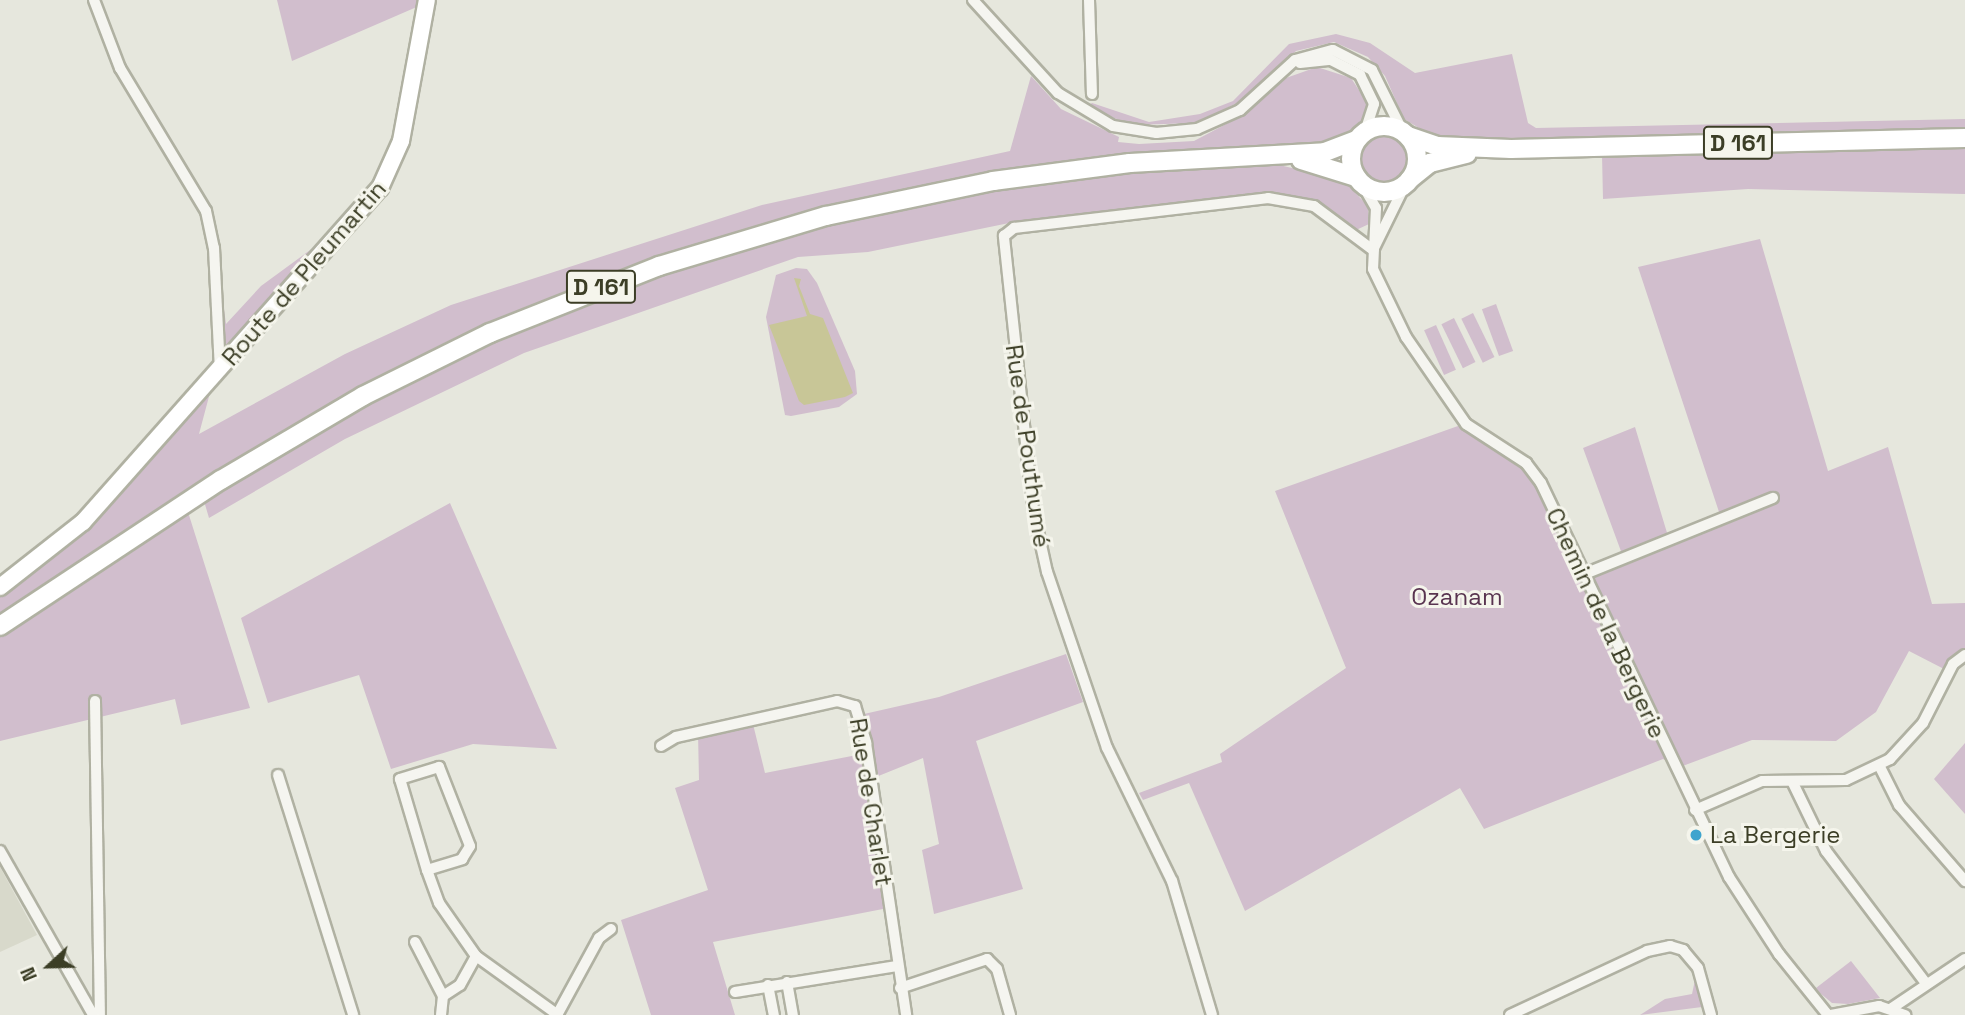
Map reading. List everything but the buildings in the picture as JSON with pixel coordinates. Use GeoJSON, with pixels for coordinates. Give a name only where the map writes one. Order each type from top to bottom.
{"type":"FeatureCollection","features":[{"type":"Feature","properties":{"kind":"main road","name":"Route de Pleumartin"},"geometry":{"type":"LineString","coordinates":[[0,587],[75,529],[348,229],[388,176],[401,141],[426,0]]}},
{"type":"Feature","properties":{"kind":"main road"},"geometry":{"type":"LineString","coordinates":[[1387,126],[1405,134],[1417,157],[1407,182],[1381,192],[1359,181],[1350,156],[1360,136],[1387,126]]}},
{"type":"Feature","properties":{"kind":"main road","name":"D 161"},"geometry":{"type":"LineString","coordinates":[[1405,134],[1443,147],[1511,149],[1965,138]]}},
{"type":"Feature","properties":{"kind":"main road","name":"D 161"},"geometry":{"type":"LineString","coordinates":[[0,626],[321,419],[478,338],[610,284],[761,234],[915,195],[1087,167],[1331,151],[1360,136]]}},
{"type":"Feature","properties":{"kind":"main road","name":"D 161"},"geometry":{"type":"LineString","coordinates":[[1407,182],[1436,161],[1511,149]]}},
{"type":"Feature","properties":{"kind":"main road","name":"D 161"},"geometry":{"type":"LineString","coordinates":[[1278,155],[1359,181]]}},
{"type":"Feature","properties":{"kind":"street"},"geometry":{"type":"LineString","coordinates":[[94,0],[120,68],[206,211],[214,248],[220,370]]}},
{"type":"Feature","properties":{"kind":"street"},"geometry":{"type":"LineString","coordinates":[[973,0],[1067,101],[1128,130],[1171,133],[1216,122],[1249,103],[1285,70],[1321,51],[1360,60],[1380,79],[1405,134]]}},
{"type":"Feature","properties":{"kind":"street"},"geometry":{"type":"LineString","coordinates":[[1089,0],[1093,93]]}},
{"type":"Feature","properties":{"kind":"street"},"geometry":{"type":"LineString","coordinates":[[1285,70],[1320,59],[1353,71],[1374,98],[1360,136]]}},
{"type":"Feature","properties":{"kind":"street","name":"Chemin de la Bergerie"},"geometry":{"type":"LineString","coordinates":[[1359,181],[1376,208],[1373,269],[1424,366],[1466,424],[1526,463],[1695,810],[1749,912],[1829,1015],[1892,1008]]}},
{"type":"Feature","properties":{"kind":"street"},"geometry":{"type":"LineString","coordinates":[[1373,250],[1407,182]]}},
{"type":"Feature","properties":{"kind":"street","name":"Rue de Pouthumé"},"geometry":{"type":"LineString","coordinates":[[1212,1015],[1172,881],[1107,748],[1047,572],[1033,509],[1004,236],[1014,228],[1268,198],[1309,204],[1373,250]]}},
{"type":"Feature","properties":{"kind":"street"},"geometry":{"type":"LineString","coordinates":[[1582,575],[1773,498]]}},
{"type":"Feature","properties":{"kind":"street"},"geometry":{"type":"LineString","coordinates":[[1695,810],[1762,781],[1846,780],[1879,765],[1923,723],[1954,664],[1965,655]]}},
{"type":"Feature","properties":{"kind":"street"},"geometry":{"type":"LineString","coordinates":[[95,701],[100,1015]]}},
{"type":"Feature","properties":{"kind":"street","name":"Rue de Charlet"},"geometry":{"type":"LineString","coordinates":[[661,746],[670,739],[752,720],[837,701],[853,703],[866,743],[906,1015]]}},
{"type":"Feature","properties":{"kind":"street"},"geometry":{"type":"LineString","coordinates":[[1879,765],[1899,805],[1965,881]]}},
{"type":"Feature","properties":{"kind":"street"},"geometry":{"type":"LineString","coordinates":[[427,870],[462,859],[470,846],[439,767],[400,779],[427,870],[446,918],[476,956],[557,1015],[599,939],[611,929]]}},
{"type":"Feature","properties":{"kind":"street"},"geometry":{"type":"LineString","coordinates":[[278,775],[352,1015]]}},
{"type":"Feature","properties":{"kind":"street"},"geometry":{"type":"LineString","coordinates":[[1792,781],[1826,851],[1926,983]]}},
{"type":"Feature","properties":{"kind":"street"},"geometry":{"type":"LineString","coordinates":[[0,851],[93,1015]]}},
{"type":"Feature","properties":{"kind":"street"},"geometry":{"type":"LineString","coordinates":[[415,942],[443,996],[441,1015]]}},
{"type":"Feature","properties":{"kind":"street"},"geometry":{"type":"LineString","coordinates":[[1510,1015],[1647,951],[1671,946],[1683,950],[1698,968],[1711,1015]]}},
{"type":"Feature","properties":{"kind":"street"},"geometry":{"type":"LineString","coordinates":[[443,996],[460,985],[476,956]]}},
{"type":"Feature","properties":{"kind":"street"},"geometry":{"type":"LineString","coordinates":[[900,988],[988,959],[995,966],[1010,1015]]}},
{"type":"Feature","properties":{"kind":"street"},"geometry":{"type":"LineString","coordinates":[[1905,1015],[1892,1008],[1965,959]]}},
{"type":"Feature","properties":{"kind":"street"},"geometry":{"type":"LineString","coordinates":[[735,992],[897,966]]}},
{"type":"Feature","properties":{"kind":"street"},"geometry":{"type":"LineString","coordinates":[[787,982],[793,1015]]}},
{"type":"Feature","properties":{"kind":"street"},"geometry":{"type":"LineString","coordinates":[[768,985],[774,1015]]}},
{"type":"Feature","properties":{"kind":"shaded area"},"geometry":{"type":"Polygon","coordinates":[[[794,278],[801,279],[799,286],[810,314],[823,318],[853,393],[845,397],[804,405],[799,401],[769,325],[807,316],[794,278]]]}},
{"type":"Feature","properties":{"kind":"shaded area"},"geometry":{"type":"Polygon","coordinates":[[[0,867],[37,935],[0,952],[0,867]]]}},
{"type":"Feature","properties":{"kind":"green space"},"geometry":{"type":"Polygon","coordinates":[[[277,0],[419,0],[419,6],[292,61],[277,0]]]}},
{"type":"Feature","properties":{"kind":"green space"},"geometry":{"type":"Polygon","coordinates":[[[1336,34],[1370,43],[1415,73],[1512,54],[1528,123],[1536,128],[1965,119],[1965,128],[1439,140],[1404,119],[1385,76],[1368,57],[1334,42],[1296,51],[1247,98],[1197,123],[1132,125],[1086,107],[1092,103],[1149,122],[1200,114],[1233,101],[1289,44],[1336,34]]]}},
{"type":"Feature","properties":{"kind":"green space"},"geometry":{"type":"Polygon","coordinates":[[[1317,67],[1351,78],[1368,104],[1364,119],[1332,145],[1138,154],[931,184],[725,235],[530,306],[405,365],[284,431],[0,615],[0,595],[83,532],[211,389],[199,434],[345,354],[451,305],[762,205],[1010,151],[1031,76],[1061,109],[1119,137],[1118,142],[1139,144],[1194,141],[1247,113],[1286,78],[1317,67]]]}},
{"type":"Feature","properties":{"kind":"green space"},"geometry":{"type":"Polygon","coordinates":[[[1384,132],[1403,140],[1411,159],[1403,178],[1384,186],[1365,178],[1357,159],[1365,140],[1384,132]]]}},
{"type":"Feature","properties":{"kind":"green space"},"geometry":{"type":"Polygon","coordinates":[[[1965,147],[1965,194],[1748,189],[1603,199],[1602,155],[1965,147]]]}},
{"type":"Feature","properties":{"kind":"green space"},"geometry":{"type":"Polygon","coordinates":[[[1275,164],[1343,180],[1368,206],[1369,224],[1354,231],[1306,198],[1260,193],[1014,222],[868,252],[798,257],[524,353],[345,439],[209,518],[204,501],[360,407],[490,342],[651,277],[756,243],[972,193],[1122,172],[1275,164]]]}},
{"type":"Feature","properties":{"kind":"green space"},"geometry":{"type":"Polygon","coordinates":[[[332,234],[225,354],[222,353],[221,288],[226,324],[261,286],[332,234]]]}},
{"type":"Feature","properties":{"kind":"green space","name":"Ozanam"},"geometry":{"type":"Polygon","coordinates":[[[1760,239],[1828,471],[1888,447],[1932,604],[1965,603],[1965,649],[1944,669],[1909,651],[1876,712],[1836,741],[1752,740],[1680,767],[1663,759],[1484,829],[1460,788],[1245,911],[1189,783],[1143,800],[1139,793],[1222,762],[1220,754],[1346,668],[1275,491],[1458,426],[1478,425],[1532,461],[1585,569],[1622,554],[1583,448],[1635,427],[1668,536],[1720,515],[1638,267],[1760,239]]]}},
{"type":"Feature","properties":{"kind":"green space"},"geometry":{"type":"Polygon","coordinates":[[[796,268],[807,269],[817,283],[855,371],[857,394],[839,407],[791,416],[785,415],[766,317],[776,275],[796,268]]]}},
{"type":"Feature","properties":{"kind":"green space"},"geometry":{"type":"Polygon","coordinates":[[[1496,304],[1513,351],[1499,356],[1482,309],[1496,304]]]}},
{"type":"Feature","properties":{"kind":"green space"},"geometry":{"type":"Polygon","coordinates":[[[1473,313],[1494,357],[1483,363],[1461,319],[1473,313]]]}},
{"type":"Feature","properties":{"kind":"green space"},"geometry":{"type":"Polygon","coordinates":[[[1454,318],[1475,362],[1463,368],[1441,324],[1454,318]]]}},
{"type":"Feature","properties":{"kind":"green space"},"geometry":{"type":"Polygon","coordinates":[[[1436,325],[1456,370],[1444,375],[1424,330],[1436,325]]]}},
{"type":"Feature","properties":{"kind":"green space"},"geometry":{"type":"Polygon","coordinates":[[[450,503],[557,749],[473,744],[391,769],[359,675],[268,703],[241,618],[450,503]]]}},
{"type":"Feature","properties":{"kind":"green space"},"geometry":{"type":"Polygon","coordinates":[[[188,512],[250,708],[181,725],[175,699],[0,741],[0,635],[188,512]]]}},
{"type":"Feature","properties":{"kind":"green space"},"geometry":{"type":"Polygon","coordinates":[[[1066,654],[1083,702],[976,741],[1023,889],[934,914],[922,850],[939,844],[923,758],[876,777],[864,714],[939,697],[1066,654]]]}},
{"type":"Feature","properties":{"kind":"green space"},"geometry":{"type":"Polygon","coordinates":[[[752,720],[765,773],[867,753],[888,908],[713,942],[735,1015],[651,1015],[621,920],[708,890],[675,788],[699,780],[698,733],[752,720]]]}},
{"type":"Feature","properties":{"kind":"green space"},"geometry":{"type":"Polygon","coordinates":[[[1965,743],[1965,814],[1934,779],[1965,743]]]}},
{"type":"Feature","properties":{"kind":"green space"},"geometry":{"type":"Polygon","coordinates":[[[1851,961],[1880,998],[1848,1004],[1832,1003],[1816,988],[1851,961]]]}},
{"type":"Feature","properties":{"kind":"green space"},"geometry":{"type":"Polygon","coordinates":[[[1695,980],[1702,1007],[1640,1015],[1665,999],[1692,994],[1695,980]]]}},
{"type":"Feature","properties":{"kind":"place","name":"La Bergerie"},"geometry":{"type":"Point","coordinates":[1696,835]}}]}
